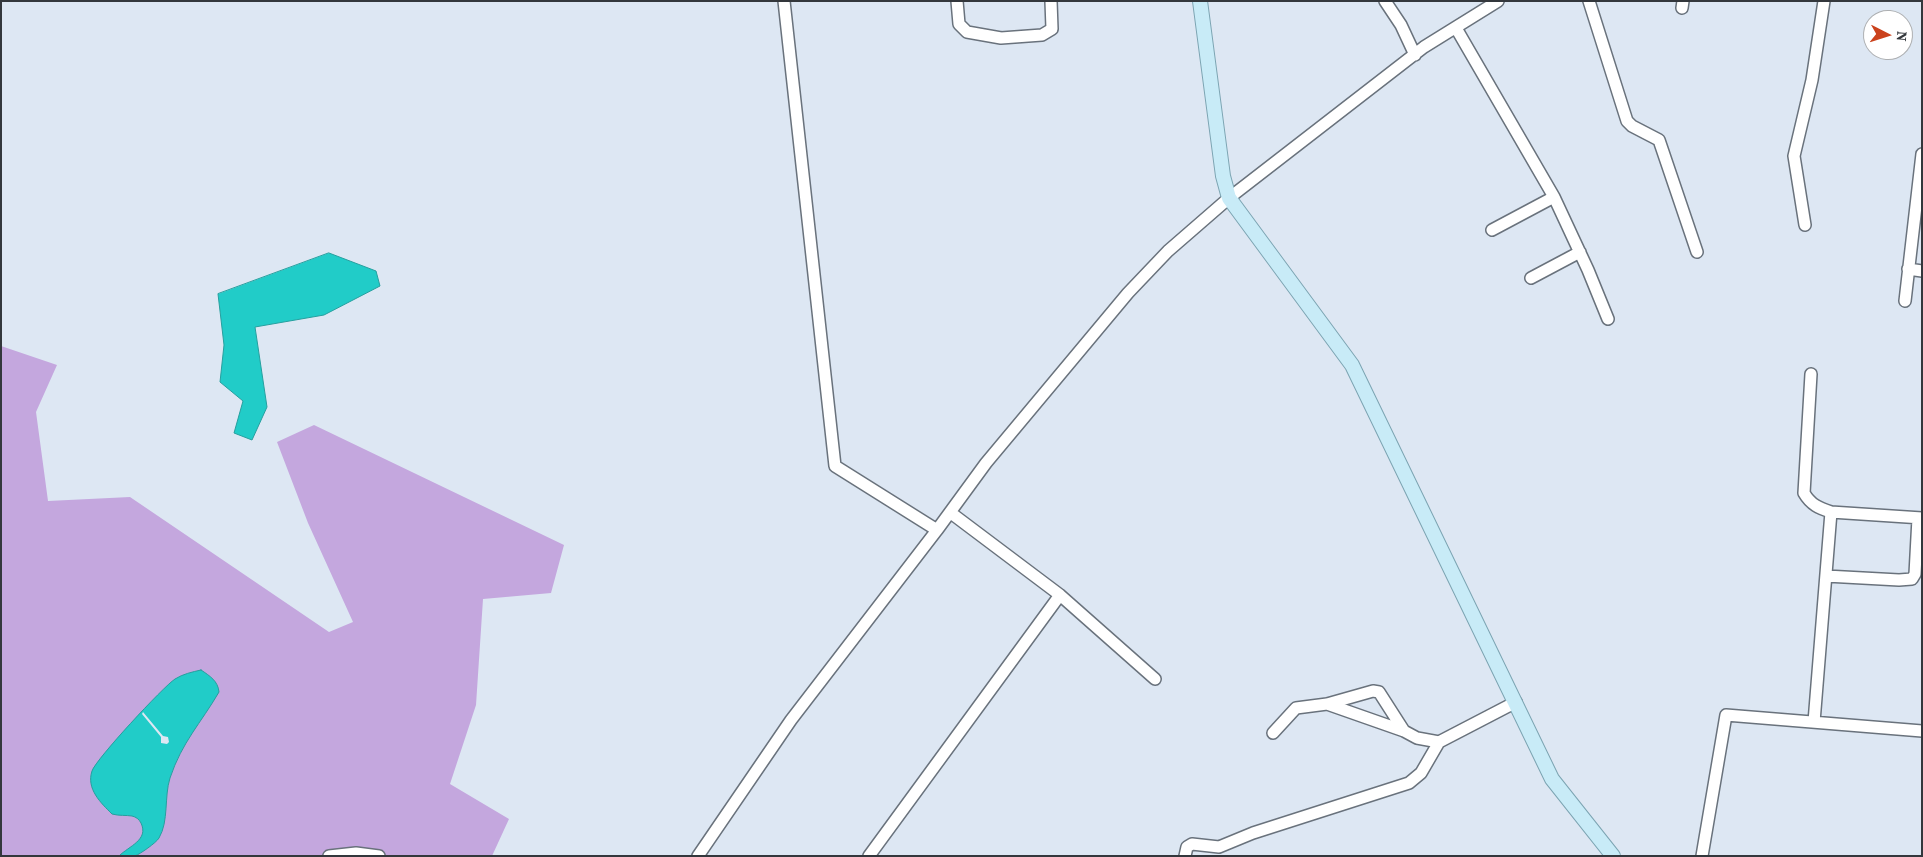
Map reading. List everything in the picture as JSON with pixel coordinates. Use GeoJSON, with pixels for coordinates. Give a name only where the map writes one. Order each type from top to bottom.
{"type":"FeatureCollection","features":[{"type":"Feature","properties":{"kind":"main road"},"geometry":{"type":"LineString","coordinates":[[1200,1],[1223,176],[1228,198],[1352,364],[1552,779],[1613,856]]}},
{"type":"Feature","properties":{"kind":"street"},"geometry":{"type":"LineString","coordinates":[[784,1],[835,466],[937,530]]}},
{"type":"Feature","properties":{"kind":"street"},"geometry":{"type":"LineString","coordinates":[[957,1],[959,24],[967,32],[1001,38],[1042,35],[1052,29],[1051,1]]}},
{"type":"Feature","properties":{"kind":"street"},"geometry":{"type":"LineString","coordinates":[[1386,1],[1401,25],[1414,55]]}},
{"type":"Feature","properties":{"kind":"street"},"geometry":{"type":"LineString","coordinates":[[698,856],[791,720],[950,513],[986,463],[1128,293],[1168,251],[1228,198],[1414,55],[1498,1]]}},
{"type":"Feature","properties":{"kind":"street"},"geometry":{"type":"LineString","coordinates":[[1589,1],[1627,121],[1632,126],[1659,140],[1698,252]]}},
{"type":"Feature","properties":{"kind":"street"},"geometry":{"type":"LineString","coordinates":[[1804,225],[1794,156],[1812,80],[1824,1]]}},
{"type":"Feature","properties":{"kind":"street"},"geometry":{"type":"LineString","coordinates":[[1456,28],[1554,197],[1580,252],[1608,319]]}},
{"type":"Feature","properties":{"kind":"street"},"geometry":{"type":"LineString","coordinates":[[1905,301],[1908,269],[1916,245],[1922,154]]}},
{"type":"Feature","properties":{"kind":"street"},"geometry":{"type":"LineString","coordinates":[[1492,230],[1554,197]]}},
{"type":"Feature","properties":{"kind":"street"},"geometry":{"type":"LineString","coordinates":[[1531,278],[1580,252]]}},
{"type":"Feature","properties":{"kind":"street"},"geometry":{"type":"LineString","coordinates":[[1908,269],[1922,271]]}},
{"type":"Feature","properties":{"kind":"street"},"geometry":{"type":"LineString","coordinates":[[1811,374],[1804,493],[1811,503],[1832,512],[1920,518],[1915,574],[1912,579],[1826,576]]}},
{"type":"Feature","properties":{"kind":"street"},"geometry":{"type":"LineString","coordinates":[[1814,722],[1832,512]]}},
{"type":"Feature","properties":{"kind":"street"},"geometry":{"type":"LineString","coordinates":[[950,513],[1060,595],[1155,679]]}},
{"type":"Feature","properties":{"kind":"street"},"geometry":{"type":"LineString","coordinates":[[869,856],[1060,595]]}},
{"type":"Feature","properties":{"kind":"street"},"geometry":{"type":"LineString","coordinates":[[1272,733],[1296,708],[1327,704],[1376,692],[1378,692],[1404,731]]}},
{"type":"Feature","properties":{"kind":"street"},"geometry":{"type":"LineString","coordinates":[[1185,856],[1187,847],[1192,844],[1219,847],[1253,833],[1409,783],[1421,773],[1439,742],[1516,702]]}},
{"type":"Feature","properties":{"kind":"street"},"geometry":{"type":"LineString","coordinates":[[1327,704],[1404,731],[1417,738],[1439,742]]}},
{"type":"Feature","properties":{"kind":"street"},"geometry":{"type":"LineString","coordinates":[[1702,856],[1726,715],[1922,731]]}},
{"type":"Feature","properties":{"kind":"street"},"geometry":{"type":"LineString","coordinates":[[329,856],[356,853],[379,856]]}},
{"type":"Feature","properties":{"kind":"shaded area"},"geometry":{"type":"Polygon","coordinates":[[[329,253],[376,271],[380,286],[324,315],[255,327],[267,407],[252,440],[234,433],[243,401],[220,382],[224,345],[218,294],[329,253]]]}},
{"type":"Feature","properties":{"kind":"shaded area"},"geometry":{"type":"Polygon","coordinates":[[[1,346],[57,365],[36,412],[48,501],[130,497],[329,632],[353,622],[308,523],[277,442],[314,425],[564,545],[551,593],[483,599],[476,705],[450,784],[509,819],[492,856],[1,856],[1,346]]]}},
{"type":"Feature","properties":{"kind":"shaded area"},"geometry":{"type":"Polygon","coordinates":[[[201,670],[215,682],[219,692],[186,743],[175,765],[168,785],[164,824],[159,838],[155,843],[135,856],[119,856],[137,842],[143,829],[138,819],[133,816],[112,814],[103,805],[91,784],[92,771],[117,739],[168,685],[181,676],[201,670]]]}},
{"type":"Feature","properties":{"kind":"pier"},"geometry":{"type":"Polygon","coordinates":[[[143,712],[163,736],[168,737],[169,742],[167,744],[161,743],[161,737],[142,714],[143,712]]]}}]}
